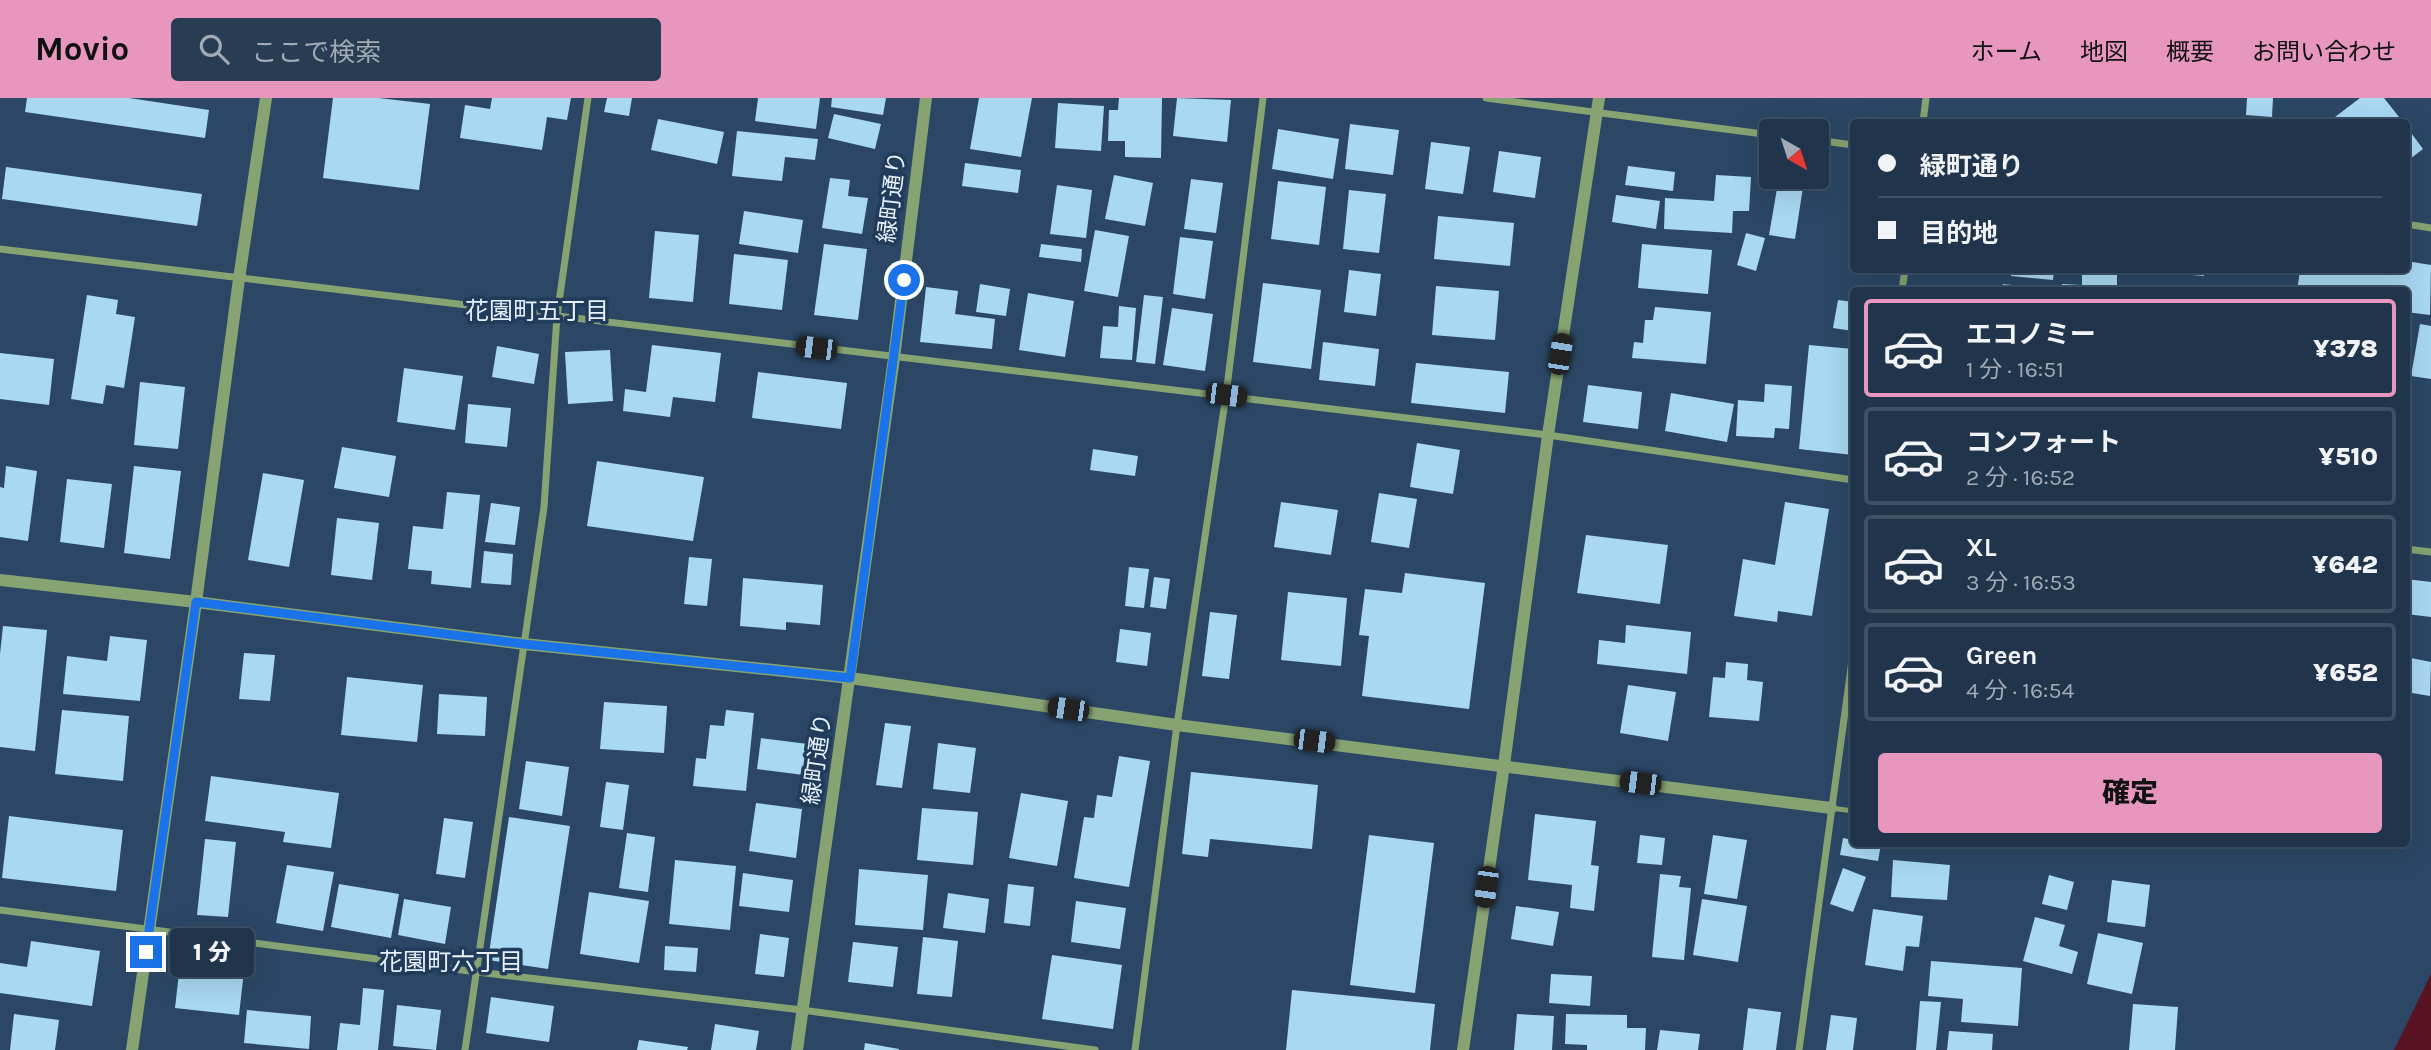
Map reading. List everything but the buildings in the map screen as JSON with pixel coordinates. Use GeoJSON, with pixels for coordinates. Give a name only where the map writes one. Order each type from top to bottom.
{"type":"FeatureCollection","features":[{"type":"Feature","properties":{"kind":"street"},"geometry":{"type":"LineString","coordinates":[[132,1050],[266,98]]}},
{"type":"Feature","properties":{"kind":"street"},"geometry":{"type":"LineString","coordinates":[[465,1050],[544,507],[557,316],[588,98]]}},
{"type":"Feature","properties":{"kind":"street","name":"緑町通り"},"geometry":{"type":"LineString","coordinates":[[797,1050],[894,358],[926,98]]}},
{"type":"Feature","properties":{"kind":"street"},"geometry":{"type":"LineString","coordinates":[[1135,1050],[1178,724],[1226,395],[1263,98]]}},
{"type":"Feature","properties":{"kind":"street"},"geometry":{"type":"LineString","coordinates":[[1486,98],[1759,133]]}},
{"type":"Feature","properties":{"kind":"street"},"geometry":{"type":"LineString","coordinates":[[1463,1050],[1548,435],[1599,98]]}},
{"type":"Feature","properties":{"kind":"street"},"geometry":{"type":"LineString","coordinates":[[1923,119],[1926,98]]}},
{"type":"Feature","properties":{"kind":"street"},"geometry":{"type":"LineString","coordinates":[[1829,142],[1850,145]]}},
{"type":"Feature","properties":{"kind":"street"},"geometry":{"type":"LineString","coordinates":[[2410,225],[2431,228]]}},
{"type":"Feature","properties":{"kind":"street"},"geometry":{"type":"LineString","coordinates":[[0,249],[1548,435],[1850,480]]}},
{"type":"Feature","properties":{"kind":"street"},"geometry":{"type":"LineString","coordinates":[[2410,549],[2431,552]]}},
{"type":"Feature","properties":{"kind":"street"},"geometry":{"type":"LineString","coordinates":[[0,580],[524,644],[850,678],[1178,724],[1831,808]]}},
{"type":"Feature","properties":{"kind":"street"},"geometry":{"type":"LineString","coordinates":[[1799,1050],[1850,674]]}},
{"type":"Feature","properties":{"kind":"street"},"geometry":{"type":"LineString","coordinates":[[0,910],[477,972],[802,1010],[1095,1050]]}},
{"type":"Feature","properties":{"kind":"lane"},"geometry":{"type":"LineString","coordinates":[[1831,808],[1850,811]]}},
{"type":"Feature","properties":{"kind":"shaded area"},"geometry":{"type":"Polygon","coordinates":[[[2431,974],[2431,1050],[2394,1050],[2431,974]]]}},
{"type":"Feature","properties":{"kind":"district","name":"花園町五丁目"},"geometry":{"type":"Point","coordinates":[537,311]}},
{"type":"Feature","properties":{"kind":"district","name":"花園町六丁目"},"geometry":{"type":"Point","coordinates":[451,962]}},
{"type":"Feature","properties":{"kind":"route"},"geometry":{"type":"LineString","coordinates":[[146,952],[196,602],[524,644],[850,678],[904,280]]}}]}
